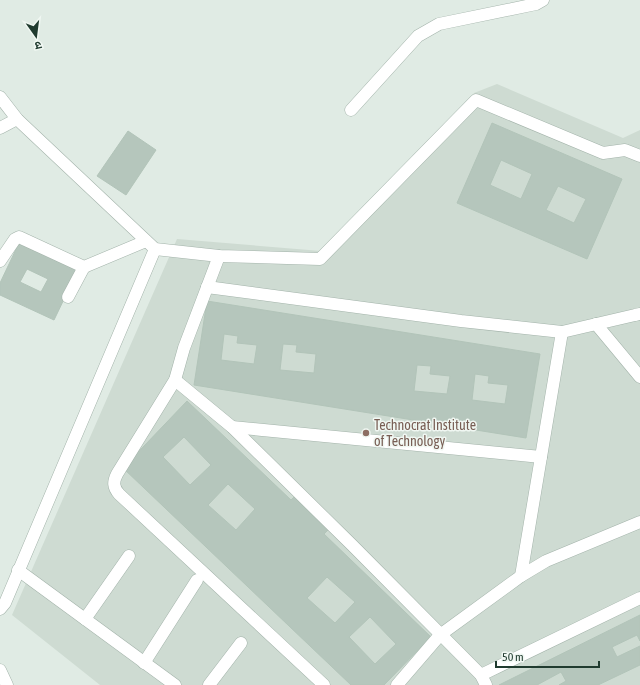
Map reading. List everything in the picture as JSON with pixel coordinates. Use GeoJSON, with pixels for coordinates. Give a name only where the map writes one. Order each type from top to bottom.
{"type":"FeatureCollection","features":[{"type":"Feature","properties":{"kind":"street"},"geometry":{"type":"LineString","coordinates":[[351,110],[418,36],[439,24],[536,4],[543,0]]}},
{"type":"Feature","properties":{"kind":"street"},"geometry":{"type":"LineString","coordinates":[[0,97],[17,119],[150,245]]}},
{"type":"Feature","properties":{"kind":"street"},"geometry":{"type":"LineString","coordinates":[[68,297],[84,267],[150,245],[219,256],[320,259],[476,100],[603,153],[625,150],[640,156]]}},
{"type":"Feature","properties":{"kind":"street"},"geometry":{"type":"LineString","coordinates":[[0,128],[17,119]]}},
{"type":"Feature","properties":{"kind":"street"},"geometry":{"type":"LineString","coordinates":[[0,261],[15,239],[19,236],[84,267]]}},
{"type":"Feature","properties":{"kind":"street"},"geometry":{"type":"LineString","coordinates":[[0,609],[5,603],[150,245]]}},
{"type":"Feature","properties":{"kind":"street"},"geometry":{"type":"LineString","coordinates":[[219,256],[184,348],[175,380],[117,474],[114,485],[115,490],[324,685]]}},
{"type":"Feature","properties":{"kind":"street"},"geometry":{"type":"LineString","coordinates":[[207,287],[461,321],[562,332],[640,314]]}},
{"type":"Feature","properties":{"kind":"street"},"geometry":{"type":"LineString","coordinates":[[596,324],[640,377]]}},
{"type":"Feature","properties":{"kind":"street"},"geometry":{"type":"LineString","coordinates":[[521,576],[562,332]]}},
{"type":"Feature","properties":{"kind":"street"},"geometry":{"type":"LineString","coordinates":[[175,380],[232,427],[352,545],[483,680],[640,598]]}},
{"type":"Feature","properties":{"kind":"street"},"geometry":{"type":"LineString","coordinates":[[232,427],[541,457]]}},
{"type":"Feature","properties":{"kind":"street"},"geometry":{"type":"LineString","coordinates":[[397,685],[440,635],[521,576],[546,561],[640,522]]}},
{"type":"Feature","properties":{"kind":"street"},"geometry":{"type":"LineString","coordinates":[[85,619],[130,556]]}},
{"type":"Feature","properties":{"kind":"street"},"geometry":{"type":"LineString","coordinates":[[18,570],[175,685]]}},
{"type":"Feature","properties":{"kind":"street"},"geometry":{"type":"LineString","coordinates":[[144,663],[197,580]]}},
{"type":"Feature","properties":{"kind":"street"},"geometry":{"type":"LineString","coordinates":[[209,685],[241,643]]}},
{"type":"Feature","properties":{"kind":"street"},"geometry":{"type":"LineString","coordinates":[[0,670],[7,685]]}},
{"type":"Feature","properties":{"kind":"shaded area","name":"Technocrat Institute of Technology"},"geometry":{"type":"Polygon","coordinates":[[[497,84],[623,138],[640,130],[640,685],[100,685],[12,615],[177,239],[321,251],[474,93],[497,84]]]}},
{"type":"Feature","properties":{"kind":"building"},"geometry":{"type":"Polygon","coordinates":[[[492,123],[622,179],[587,259],[457,203],[492,123]],[[501,160],[490,185],[521,199],[532,174],[501,160]],[[558,186],[546,210],[574,223],[586,199],[558,186]]]}},
{"type":"Feature","properties":{"kind":"building"},"geometry":{"type":"Polygon","coordinates":[[[128,131],[156,150],[126,195],[97,176],[128,131]]]}},
{"type":"Feature","properties":{"kind":"building"},"geometry":{"type":"Polygon","coordinates":[[[19,243],[78,270],[54,320],[0,295],[0,283],[19,243]],[[27,269],[20,282],[41,292],[48,279],[27,269]]]}},
{"type":"Feature","properties":{"kind":"building"},"geometry":{"type":"Polygon","coordinates":[[[207,301],[540,354],[526,438],[194,385],[207,301]],[[224,334],[221,360],[254,364],[257,345],[237,343],[238,336],[224,334]],[[283,344],[280,370],[314,373],[316,354],[296,352],[297,345],[283,344]],[[417,365],[414,391],[447,394],[450,376],[430,374],[431,366],[417,365]],[[475,374],[472,400],[505,404],[508,385],[488,383],[489,376],[475,374]]]}},
{"type":"Feature","properties":{"kind":"building"},"geometry":{"type":"Polygon","coordinates":[[[187,401],[291,500],[295,496],[329,529],[324,534],[431,637],[384,685],[351,685],[123,468],[187,401]],[[184,437],[163,457],[190,485],[211,465],[184,437]],[[228,484],[208,505],[236,530],[255,509],[228,484]],[[327,577],[307,598],[335,623],[355,602],[327,577]],[[370,617],[349,637],[375,664],[396,644],[370,617]]]}},
{"type":"Feature","properties":{"kind":"building"},"geometry":{"type":"Polygon","coordinates":[[[640,615],[640,641],[637,635],[612,647],[617,657],[640,646],[640,665],[598,685],[559,685],[566,681],[561,672],[537,685],[499,685],[640,615]]]}},
{"type":"Feature","properties":{"kind":"place","name":"Technocrat Institute of Technology"},"geometry":{"type":"Point","coordinates":[366,433]}}]}
